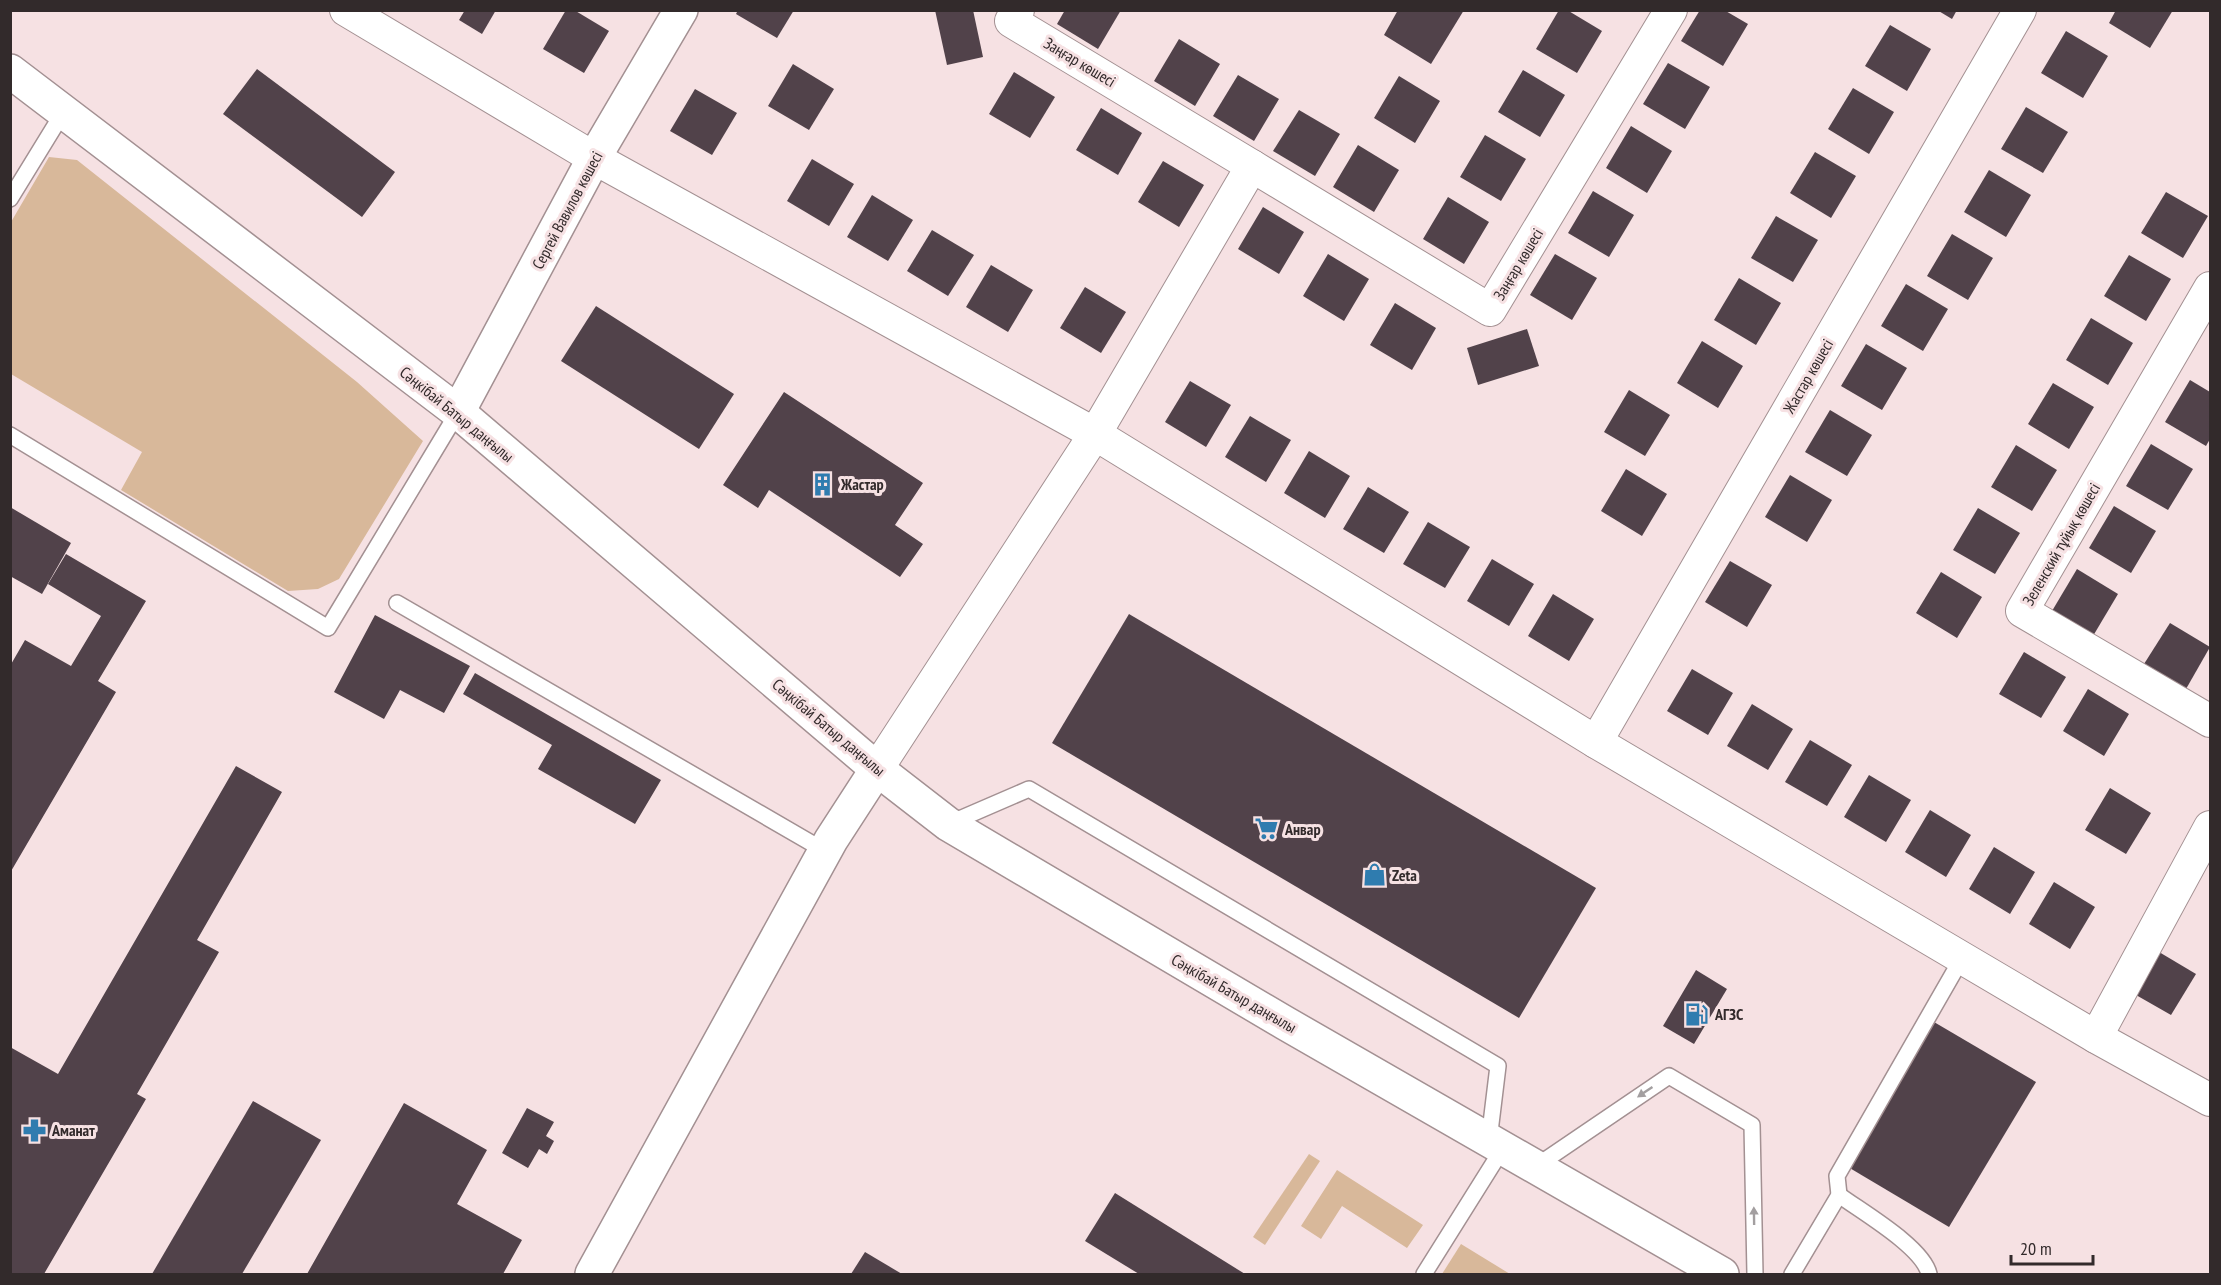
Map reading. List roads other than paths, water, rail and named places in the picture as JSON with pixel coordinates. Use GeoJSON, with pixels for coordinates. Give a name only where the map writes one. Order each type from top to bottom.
{"type":"FeatureCollection","features":[{"type":"Feature","properties":{"kind":"street"},"geometry":{"type":"LineString","coordinates":[[346,10],[594,158],[1095,434],[1596,742],[2096,1037],[2211,1100]]}},
{"type":"Feature","properties":{"kind":"street","name":"Сергей Вавилов көшесі"},"geometry":{"type":"LineString","coordinates":[[458,412],[594,158],[681,10]]}},
{"type":"Feature","properties":{"kind":"street","name":"Заңғар көшесі"},"geometry":{"type":"LineString","coordinates":[[1018,10],[1011,21],[1490,310],[1671,10]]}},
{"type":"Feature","properties":{"kind":"street","name":"Жастар көшесі"},"geometry":{"type":"LineString","coordinates":[[1596,742],[2020,10]]}},
{"type":"Feature","properties":{"kind":"street","name":"Сәңкібай Батыр даңғылы"},"geometry":{"type":"LineString","coordinates":[[10,71],[458,412],[878,769],[948,824],[1722,1275]]}},
{"type":"Feature","properties":{"kind":"street"},"geometry":{"type":"LineString","coordinates":[[592,1275],[825,851],[1095,434],[1252,166]]}},
{"type":"Feature","properties":{"kind":"street","name":"Зеленский тұйық көшесі"},"geometry":{"type":"LineString","coordinates":[[2211,288],[2022,611],[2211,721]]}},
{"type":"Feature","properties":{"kind":"street"},"geometry":{"type":"LineString","coordinates":[[2096,1037],[2211,827]]}},
{"type":"Feature","properties":{"kind":"lane"},"geometry":{"type":"LineString","coordinates":[[10,199],[64,111]]}},
{"type":"Feature","properties":{"kind":"lane"},"geometry":{"type":"LineString","coordinates":[[10,435],[328,628],[458,412]]}},
{"type":"Feature","properties":{"kind":"lane"},"geometry":{"type":"LineString","coordinates":[[397,603],[825,851]]}},
{"type":"Feature","properties":{"kind":"lane"},"geometry":{"type":"LineString","coordinates":[[948,824],[1029,789],[1498,1066],[1496,1144],[1424,1275]]}},
{"type":"Feature","properties":{"kind":"lane"},"geometry":{"type":"LineString","coordinates":[[1792,1275],[1839,1195],[1837,1176],[1962,958]]}},
{"type":"Feature","properties":{"kind":"lane"},"geometry":{"type":"LineString","coordinates":[[1535,1167],[1669,1076],[1752,1125],[1755,1275]]}},
{"type":"Feature","properties":{"kind":"lane"},"geometry":{"type":"LineString","coordinates":[[1839,1195],[1915,1250],[1929,1275]]}},
{"type":"Feature","properties":{"kind":"place","name":"Жастар"},"geometry":{"type":"Point","coordinates":[823,484]}},
{"type":"Feature","properties":{"kind":"place","name":"Анвар"},"geometry":{"type":"Point","coordinates":[1267,829]}},
{"type":"Feature","properties":{"kind":"place","name":"Zeta"},"geometry":{"type":"Point","coordinates":[1374,875]}},
{"type":"Feature","properties":{"kind":"place","name":"АГЗС"},"geometry":{"type":"Point","coordinates":[1697,1014]}},
{"type":"Feature","properties":{"kind":"place","name":"Аманат"},"geometry":{"type":"Point","coordinates":[34,1130]}}]}
